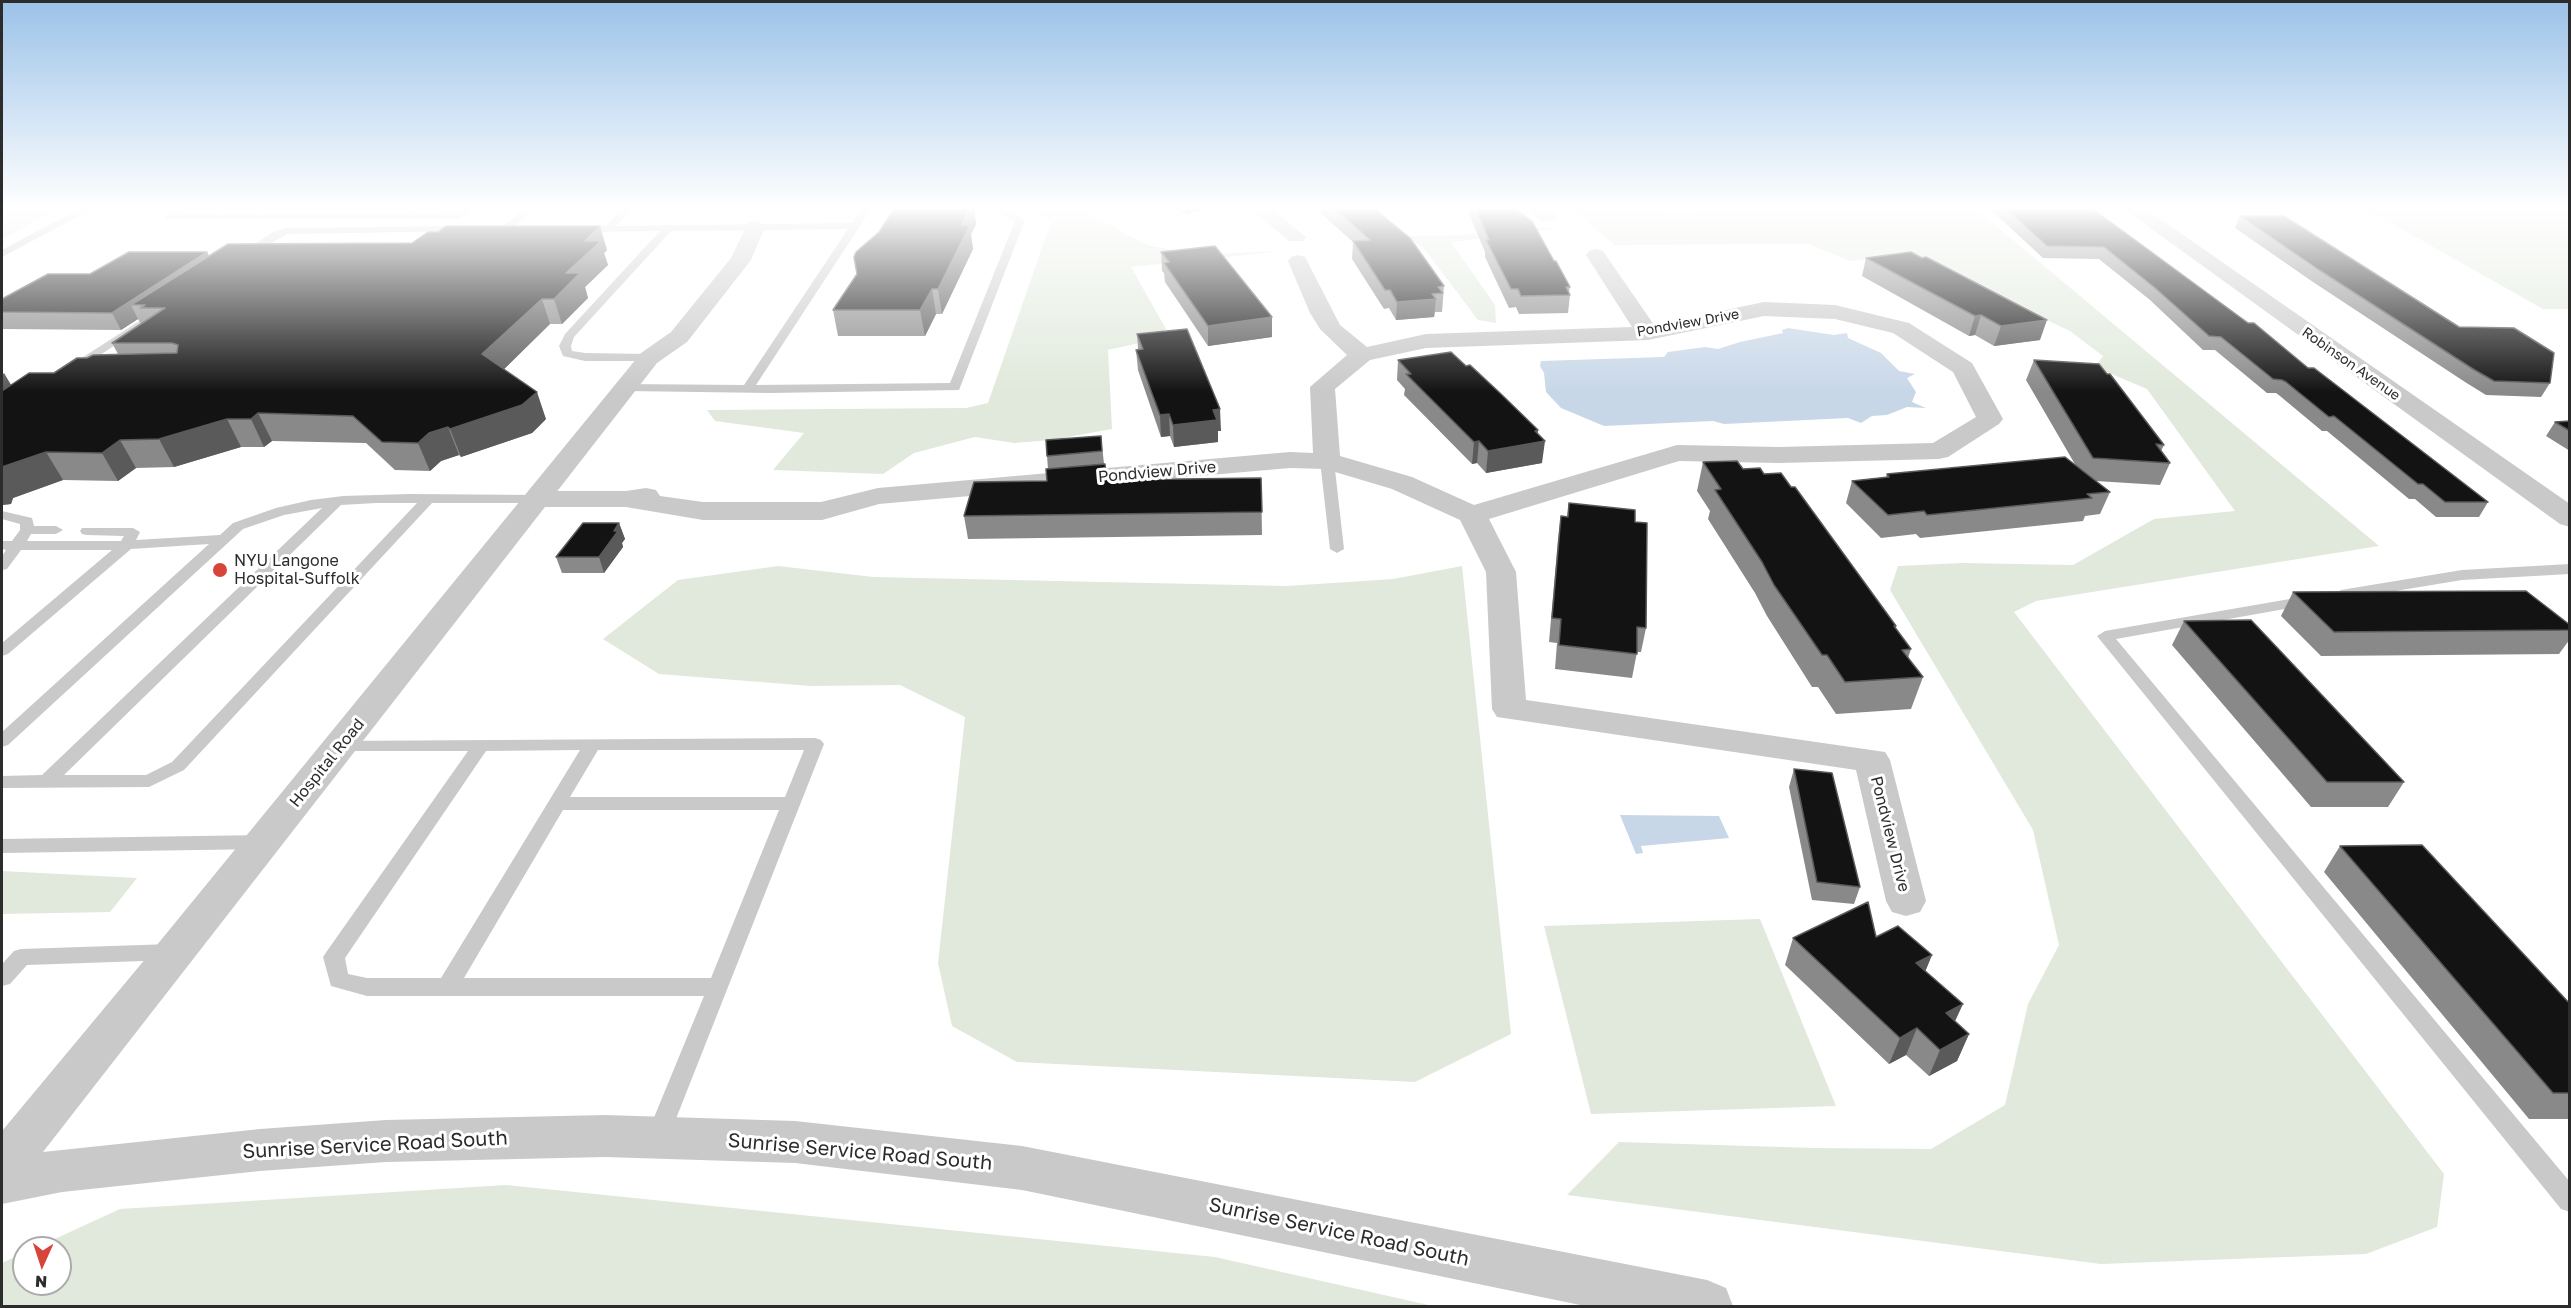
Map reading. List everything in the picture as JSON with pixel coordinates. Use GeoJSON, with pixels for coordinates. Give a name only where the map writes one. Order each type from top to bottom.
{"type":"FeatureCollection","features":[{"type":"Feature","properties":{"kind":"street","name":"Hospital Road"},"geometry":{"type":"LineString","coordinates":[[2,1166],[342,745],[649,358],[679,337],[733,270]]}},
{"type":"Feature","properties":{"kind":"street"},"geometry":{"type":"LineString","coordinates":[[1302,270],[1321,313],[1331,329],[1362,355]]}},
{"type":"Feature","properties":{"kind":"street"},"geometry":{"type":"LineString","coordinates":[[1606,270],[1648,333]]}},
{"type":"Feature","properties":{"kind":"street","name":"Robinson Avenue"},"geometry":{"type":"LineString","coordinates":[[2219,270],[2570,518]]}},
{"type":"Feature","properties":{"kind":"street","name":"Pondview Drive"},"geometry":{"type":"LineString","coordinates":[[1327,460],[1322,387],[1362,355],[1426,341],[1648,333],[1764,309],[1835,312],[1901,328],[1963,368],[1990,419],[1939,451],[1779,455],[1677,453],[1472,515]]}},
{"type":"Feature","properties":{"kind":"street","name":"Pondview Drive"},"geometry":{"type":"LineString","coordinates":[[538,499],[626,499],[703,511],[760,500],[822,510],[878,496],[1279,461],[1327,460],[1402,483],[1472,515],[1501,572],[1509,709],[1872,760],[1906,901]]}},
{"type":"Feature","properties":{"kind":"street","name":"Sunrise Service Road South"},"geometry":{"type":"LineString","coordinates":[[2,1182],[62,1170],[260,1150],[375,1142],[537,1137],[658,1137],[795,1142],[1022,1168],[1707,1306]]}},
{"type":"Feature","properties":{"kind":"lane"},"geometry":{"type":"LineString","coordinates":[[629,270],[568,336],[565,346],[567,353],[585,357],[649,358]]}},
{"type":"Feature","properties":{"kind":"lane"},"geometry":{"type":"LineString","coordinates":[[748,388],[826,270]]}},
{"type":"Feature","properties":{"kind":"lane"},"geometry":{"type":"LineString","coordinates":[[627,387],[955,387],[1001,270]]}},
{"type":"Feature","properties":{"kind":"lane"},"geometry":{"type":"LineString","coordinates":[[81,375],[66,373],[167,305]]}},
{"type":"Feature","properties":{"kind":"lane"},"geometry":{"type":"LineString","coordinates":[[1327,460],[1337,549]]}},
{"type":"Feature","properties":{"kind":"lane"},"geometry":{"type":"LineString","coordinates":[[2,741],[238,526],[283,511],[335,503],[538,499]]}},
{"type":"Feature","properties":{"kind":"lane"},"geometry":{"type":"LineString","coordinates":[[2,782],[149,781],[178,766],[427,500]]}},
{"type":"Feature","properties":{"kind":"lane"},"geometry":{"type":"LineString","coordinates":[[47,781],[335,503]]}},
{"type":"Feature","properties":{"kind":"lane"},"geometry":{"type":"LineString","coordinates":[[2,515],[27,521],[27,530]]}},
{"type":"Feature","properties":{"kind":"lane"},"geometry":{"type":"LineString","coordinates":[[2,566],[8,546],[27,530],[56,530]]}},
{"type":"Feature","properties":{"kind":"lane"},"geometry":{"type":"LineString","coordinates":[[2,651],[10,638],[126,546],[133,532],[87,531]]}},
{"type":"Feature","properties":{"kind":"lane"},"geometry":{"type":"LineString","coordinates":[[8,546],[126,546],[224,539]]}},
{"type":"Feature","properties":{"kind":"lane"},"geometry":{"type":"LineString","coordinates":[[2570,569],[2463,575],[2105,636],[2570,1201]]}},
{"type":"Feature","properties":{"kind":"lane"},"geometry":{"type":"LineString","coordinates":[[342,745],[815,744],[658,1137]]}},
{"type":"Feature","properties":{"kind":"lane"},"geometry":{"type":"LineString","coordinates":[[448,986],[592,745]]}},
{"type":"Feature","properties":{"kind":"lane"},"geometry":{"type":"LineString","coordinates":[[480,746],[334,957],[339,980],[367,987],[718,987]]}},
{"type":"Feature","properties":{"kind":"lane"},"geometry":{"type":"LineString","coordinates":[[557,804],[791,803]]}},
{"type":"Feature","properties":{"kind":"lane"},"geometry":{"type":"LineString","coordinates":[[2,846],[264,842]]}},
{"type":"Feature","properties":{"kind":"lane"},"geometry":{"type":"LineString","coordinates":[[2,978],[21,957],[176,952]]}},
{"type":"Feature","properties":{"kind":"shaded area"},"geometry":{"type":"Polygon","coordinates":[[[1034,270],[1133,270],[1166,329],[1152,340],[1108,350],[1112,429],[1051,440],[1014,443],[975,437],[914,453],[883,474],[773,470],[804,433],[715,421],[707,410],[966,408],[988,403],[1034,270]]]}},
{"type":"Feature","properties":{"kind":"shaded area"},"geometry":{"type":"Polygon","coordinates":[[[1440,270],[1471,270],[1495,305],[1496,323],[1478,320],[1440,270]]]}},
{"type":"Feature","properties":{"kind":"shaded area"},"geometry":{"type":"Polygon","coordinates":[[[1926,270],[2049,270],[2379,546],[2036,601],[2014,612],[2444,1174],[2437,1227],[2366,1254],[2101,1264],[1567,1195],[1619,1142],[1931,1149],[2005,1105],[2028,1004],[2059,945],[2033,830],[1890,590],[1898,566],[1963,563],[2073,565],[2154,519],[2235,511],[2147,389],[2095,367],[2103,356],[2070,331],[1973,285],[1926,270]]]}},
{"type":"Feature","properties":{"kind":"shaded area"},"geometry":{"type":"Polygon","coordinates":[[[2474,270],[2569,270],[2569,309],[2543,309],[2474,270]]]}},
{"type":"Feature","properties":{"kind":"shaded area"},"geometry":{"type":"Polygon","coordinates":[[[778,566],[873,577],[1287,586],[1393,579],[1462,566],[1511,1034],[1415,1082],[1017,1062],[952,1026],[938,963],[965,717],[900,685],[811,686],[659,674],[603,639],[678,580],[778,566]]]}},
{"type":"Feature","properties":{"kind":"shaded area"},"geometry":{"type":"Polygon","coordinates":[[[2,871],[137,878],[110,912],[2,914],[2,871]]]}},
{"type":"Feature","properties":{"kind":"shaded area"},"geometry":{"type":"Polygon","coordinates":[[[1760,919],[1836,1106],[1591,1114],[1544,926],[1760,919]]]}},
{"type":"Feature","properties":{"kind":"shaded area"},"geometry":{"type":"Polygon","coordinates":[[[506,1185],[1215,1257],[1433,1306],[2,1306],[2,1263],[12,1258],[12,1296],[72,1296],[72,1236],[61,1236],[120,1209],[506,1185]]]}},
{"type":"Feature","properties":{"kind":"water"},"geometry":{"type":"Polygon","coordinates":[[[1788,328],[1834,335],[1847,333],[1848,338],[1881,353],[1899,371],[1915,374],[1907,378],[1916,392],[1912,402],[1926,408],[1907,407],[1887,415],[1872,416],[1861,423],[1848,418],[1724,424],[1713,421],[1604,426],[1561,408],[1546,392],[1544,373],[1540,366],[1541,361],[1664,357],[1668,352],[1705,347],[1718,349],[1783,333],[1782,330],[1788,328]]]}},
{"type":"Feature","properties":{"kind":"water"},"geometry":{"type":"Polygon","coordinates":[[[1620,815],[1719,816],[1729,838],[1641,846],[1643,853],[1636,854],[1620,815]]]}},
{"type":"Feature","properties":{"kind":"building"},"geometry":{"type":"Polygon","coordinates":[[[97,270],[179,270],[112,313],[2,312],[2,299],[48,274],[90,274],[97,270]]]}},
{"type":"Feature","properties":{"kind":"building"},"geometry":{"type":"Polygon","coordinates":[[[187,270],[569,270],[566,273],[580,273],[554,299],[542,299],[482,354],[537,392],[522,405],[450,429],[448,427],[429,433],[418,443],[382,442],[353,416],[258,413],[251,419],[227,419],[159,439],[120,440],[102,453],[46,452],[2,467],[2,391],[29,373],[54,373],[77,358],[87,358],[93,355],[177,353],[178,345],[172,343],[112,343],[165,308],[140,308],[145,305],[131,305],[187,270]]]}},
{"type":"Feature","properties":{"kind":"building"},"geometry":{"type":"Polygon","coordinates":[[[856,270],[947,270],[938,289],[932,289],[920,310],[833,310],[857,274],[856,270]]]}},
{"type":"Feature","properties":{"kind":"building"},"geometry":{"type":"Polygon","coordinates":[[[1169,270],[1234,270],[1272,317],[1208,326],[1169,270]]]}},
{"type":"Feature","properties":{"kind":"building"},"geometry":{"type":"Polygon","coordinates":[[[1372,270],[1433,270],[1444,286],[1438,287],[1443,293],[1432,294],[1436,299],[1397,302],[1390,290],[1385,290],[1372,270]]]}},
{"type":"Feature","properties":{"kind":"building"},"geometry":{"type":"Polygon","coordinates":[[[1501,270],[1561,270],[1570,287],[1566,287],[1570,295],[1521,296],[1518,289],[1511,289],[1501,270]]]}},
{"type":"Feature","properties":{"kind":"building"},"geometry":{"type":"Polygon","coordinates":[[[1889,270],[1951,270],[2047,320],[2001,326],[1981,315],[1975,316],[1889,270]]]}},
{"type":"Feature","properties":{"kind":"building"},"geometry":{"type":"Polygon","coordinates":[[[2133,270],[2176,270],[2248,323],[2254,323],[2308,368],[2314,368],[2488,502],[2445,502],[2423,484],[2418,484],[2334,416],[2329,417],[2286,382],[2273,379],[2221,337],[2209,336],[2133,270]]]}},
{"type":"Feature","properties":{"kind":"building"},"geometry":{"type":"Polygon","coordinates":[[[2319,270],[2369,270],[2459,327],[2514,328],[2554,353],[2550,383],[2494,381],[2319,270]]]}},
{"type":"Feature","properties":{"kind":"building"},"geometry":{"type":"Polygon","coordinates":[[[1187,329],[1220,409],[1213,410],[1217,420],[1173,425],[1169,414],[1160,415],[1136,350],[1143,349],[1137,334],[1187,329]]]}},
{"type":"Feature","properties":{"kind":"building"},"geometry":{"type":"Polygon","coordinates":[[[1451,352],[1466,366],[1470,365],[1502,395],[1538,430],[1535,431],[1545,441],[1488,451],[1479,441],[1474,442],[1406,374],[1411,374],[1398,360],[1451,352]]]}},
{"type":"Feature","properties":{"kind":"building"},"geometry":{"type":"Polygon","coordinates":[[[2034,360],[2099,364],[2107,374],[2110,374],[2164,445],[2156,444],[2170,463],[2093,458],[2034,360]]]}},
{"type":"Feature","properties":{"kind":"building"},"geometry":{"type":"Polygon","coordinates":[[[2570,421],[2570,431],[2555,422],[2570,421]]]}},
{"type":"Feature","properties":{"kind":"building"},"geometry":{"type":"Polygon","coordinates":[[[1101,436],[1102,451],[1047,456],[1046,440],[1101,436]]]}},
{"type":"Feature","properties":{"kind":"building"},"geometry":{"type":"Polygon","coordinates":[[[2065,457],[2110,492],[2087,494],[2092,498],[1927,515],[1924,511],[1888,515],[1852,481],[1889,477],[1887,474],[2065,457]]]}},
{"type":"Feature","properties":{"kind":"building"},"geometry":{"type":"Polygon","coordinates":[[[1737,461],[1743,469],[1760,468],[1764,474],[1781,473],[1791,487],[1795,487],[1896,626],[1894,626],[1911,649],[1902,650],[1923,677],[1845,682],[1827,655],[1822,655],[1774,585],[1762,562],[1715,490],[1721,489],[1703,462],[1737,461]]]}},
{"type":"Feature","properties":{"kind":"building"},"geometry":{"type":"Polygon","coordinates":[[[1105,464],[1107,480],[1261,478],[1262,512],[964,516],[974,482],[1047,481],[1046,469],[1105,464]]]}},
{"type":"Feature","properties":{"kind":"building"},"geometry":{"type":"Polygon","coordinates":[[[1569,503],[1635,510],[1635,522],[1647,523],[1646,628],[1637,627],[1637,654],[1559,645],[1561,619],[1552,618],[1561,516],[1568,517],[1569,503]]]}},
{"type":"Feature","properties":{"kind":"building"},"geometry":{"type":"Polygon","coordinates":[[[583,523],[619,523],[614,531],[618,531],[599,557],[556,557],[583,523]]]}},
{"type":"Feature","properties":{"kind":"building"},"geometry":{"type":"Polygon","coordinates":[[[2526,591],[2570,625],[2570,630],[2334,632],[2293,592],[2526,591]]]}},
{"type":"Feature","properties":{"kind":"building"},"geometry":{"type":"Polygon","coordinates":[[[2251,620],[2404,782],[2327,782],[2184,621],[2251,620]]]}},
{"type":"Feature","properties":{"kind":"building"},"geometry":{"type":"Polygon","coordinates":[[[1794,769],[1832,773],[1860,887],[1817,882],[1794,769]]]}},
{"type":"Feature","properties":{"kind":"building"},"geometry":{"type":"Polygon","coordinates":[[[2422,845],[2570,1004],[2570,1093],[2553,1093],[2340,846],[2422,845]]]}},
{"type":"Feature","properties":{"kind":"building"},"geometry":{"type":"Polygon","coordinates":[[[1868,902],[1876,937],[1898,926],[1932,955],[1916,963],[1963,1004],[1946,1013],[1969,1034],[1940,1050],[1917,1028],[1900,1038],[1793,938],[1868,902]]]}},
{"type":"Feature","properties":{"kind":"place","name":"NYU Langone Hospital-Suffolk"},"geometry":{"type":"Point","coordinates":[220,570]}}]}
